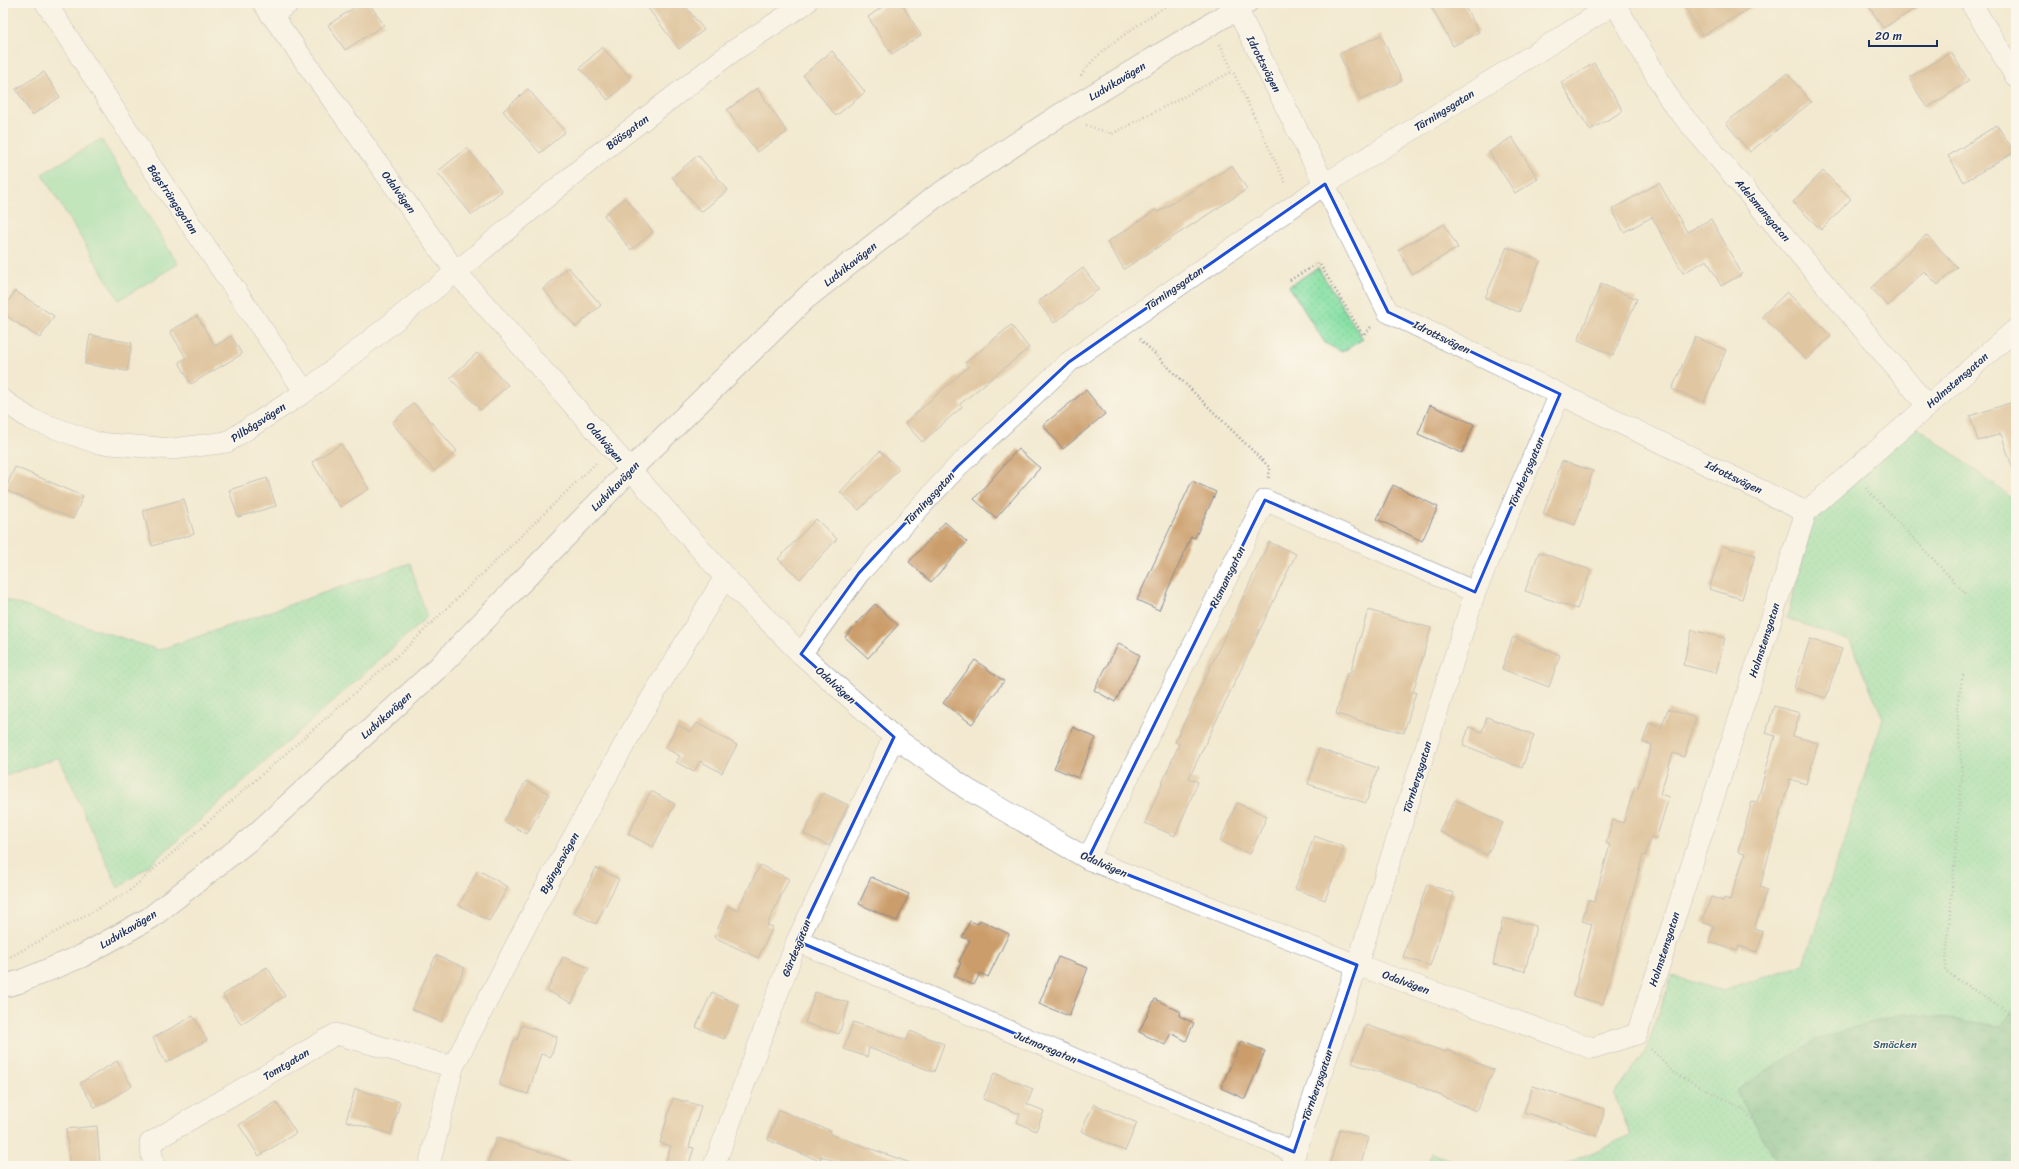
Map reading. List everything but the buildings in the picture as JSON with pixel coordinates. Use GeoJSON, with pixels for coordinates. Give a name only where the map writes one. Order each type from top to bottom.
{"type":"FeatureCollection","features":[{"type":"Feature","properties":{"kind":"street","name":"Bågsträngsgatan"},"geometry":{"type":"LineString","coordinates":[[46,3],[146,158],[305,392]]}},
{"type":"Feature","properties":{"kind":"street"},"geometry":{"type":"LineString","coordinates":[[267,9],[289,3]]}},
{"type":"Feature","properties":{"kind":"street","name":"Böösgatan"},"geometry":{"type":"LineString","coordinates":[[456,272],[601,152],[733,51],[806,3]]}},
{"type":"Feature","properties":{"kind":"street"},"geometry":{"type":"LineString","coordinates":[[1971,3],[2016,77]]}},
{"type":"Feature","properties":{"kind":"street","name":"Tärningsgatan"},"geometry":{"type":"LineString","coordinates":[[801,654],[859,573],[958,466],[1069,362],[1325,184],[1616,4]]}},
{"type":"Feature","properties":{"kind":"street","name":"Adelsmansgatan"},"geometry":{"type":"LineString","coordinates":[[1616,4],[1672,103],[1927,405]]}},
{"type":"Feature","properties":{"kind":"street","name":"Idrottsvägen"},"geometry":{"type":"LineString","coordinates":[[1239,5],[1388,312],[1806,512]]}},
{"type":"Feature","properties":{"kind":"street","name":"Ludvikavägen"},"geometry":{"type":"LineString","coordinates":[[3,986],[19,982],[82,956],[150,918],[253,837],[440,666],[630,470],[806,298],[932,198],[1060,115],[1239,5]]}},
{"type":"Feature","properties":{"kind":"street","name":"Odalvägen"},"geometry":{"type":"LineString","coordinates":[[267,9],[456,272],[725,577],[801,654],[894,737],[967,789],[1088,859],[1357,965],[1592,1048],[1637,1034]]}},
{"type":"Feature","properties":{"kind":"street","name":"Pilbågsvägen"},"geometry":{"type":"LineString","coordinates":[[3,400],[30,419],[97,443],[173,449],[227,442],[305,392],[456,272]]}},
{"type":"Feature","properties":{"kind":"street","name":"Holmstensgatan"},"geometry":{"type":"LineString","coordinates":[[1637,1034],[1806,512],[1851,471],[2016,329]]}},
{"type":"Feature","properties":{"kind":"street","name":"Törnbergsgatan"},"geometry":{"type":"LineString","coordinates":[[1293,1159],[1357,965],[1475,592],[1560,394]]}},
{"type":"Feature","properties":{"kind":"street"},"geometry":{"type":"LineString","coordinates":[[1265,500],[1475,592]]}},
{"type":"Feature","properties":{"kind":"street","name":"Rismansgatan"},"geometry":{"type":"LineString","coordinates":[[1088,859],[1265,500]]}},
{"type":"Feature","properties":{"kind":"street","name":"Byängesvägen"},"geometry":{"type":"LineString","coordinates":[[429,1166],[453,1067],[553,872],[634,727],[725,577]]}},
{"type":"Feature","properties":{"kind":"street","name":"Gärdesgatan"},"geometry":{"type":"LineString","coordinates":[[714,1166],[797,941],[894,737]]}},
{"type":"Feature","properties":{"kind":"street","name":"Jutmorsgatan"},"geometry":{"type":"LineString","coordinates":[[797,941],[1293,1159]]}},
{"type":"Feature","properties":{"kind":"street","name":"Tomtgatan"},"geometry":{"type":"LineString","coordinates":[[154,1166],[150,1143],[336,1034],[453,1067]]}},
{"type":"Feature","properties":{"kind":"path"},"geometry":{"type":"LineString","coordinates":[[1078,80],[1085,66],[1170,3]]}},
{"type":"Feature","properties":{"kind":"path"},"geometry":{"type":"LineString","coordinates":[[1220,43],[1296,204]]}},
{"type":"Feature","properties":{"kind":"path"},"geometry":{"type":"LineString","coordinates":[[1060,115],[1112,134],[1233,70]]}},
{"type":"Feature","properties":{"kind":"path"},"geometry":{"type":"LineString","coordinates":[[1290,280],[1319,263],[1363,334],[1388,312]]}},
{"type":"Feature","properties":{"kind":"path"},"geometry":{"type":"LineString","coordinates":[[1124,323],[1270,468],[1265,500]]}},
{"type":"Feature","properties":{"kind":"path"},"geometry":{"type":"LineString","coordinates":[[3,959],[12,956],[128,892],[406,648],[611,448]]}},
{"type":"Feature","properties":{"kind":"path"},"geometry":{"type":"LineString","coordinates":[[1851,471],[1967,595]]}},
{"type":"Feature","properties":{"kind":"path"},"geometry":{"type":"LineString","coordinates":[[1963,675],[1958,706],[1962,776],[1945,971],[2016,1018]]}},
{"type":"Feature","properties":{"kind":"path"},"geometry":{"type":"LineString","coordinates":[[1637,1034],[1674,1073],[1740,1107],[1765,1132],[1781,1166]]}},
{"type":"Feature","properties":{"kind":"highlighted area"},"geometry":{"type":"Polygon","coordinates":[[[1325,184],[1388,312],[1560,394],[1475,592],[1265,500],[1088,859],[1357,965],[1294,1152],[797,941],[894,737],[801,654],[859,573],[958,466],[1069,362],[1325,184]]]}},
{"type":"Feature","properties":{"kind":"green space"},"geometry":{"type":"Polygon","coordinates":[[[101,139],[178,264],[119,300],[42,174],[101,139]]]}},
{"type":"Feature","properties":{"kind":"green space"},"geometry":{"type":"Polygon","coordinates":[[[1318,268],[1363,339],[1342,352],[1325,343],[1289,286],[1318,268]]]}},
{"type":"Feature","properties":{"kind":"green space","name":"Smäcken"},"geometry":{"type":"Polygon","coordinates":[[[1913,424],[2016,501],[2016,1166],[1560,1166],[1631,1136],[1614,1095],[1646,1050],[1672,976],[1723,991],[1804,964],[1883,718],[1850,641],[1787,618],[1815,511],[1913,424]]]}},
{"type":"Feature","properties":{"kind":"green space"},"geometry":{"type":"Polygon","coordinates":[[[410,563],[427,617],[151,864],[118,888],[59,757],[3,777],[3,599],[159,650],[410,563]]]}},
{"type":"Feature","properties":{"kind":"green space"},"geometry":{"type":"Polygon","coordinates":[[[2016,1007],[2016,1166],[1779,1166],[1736,1090],[1817,1039],[1904,1013],[2001,1026],[2016,1007]]]}},
{"type":"Feature","properties":{"kind":"green space"},"geometry":{"type":"Polygon","coordinates":[[[1431,1153],[1468,1166],[1427,1166],[1431,1153]]]}}]}
